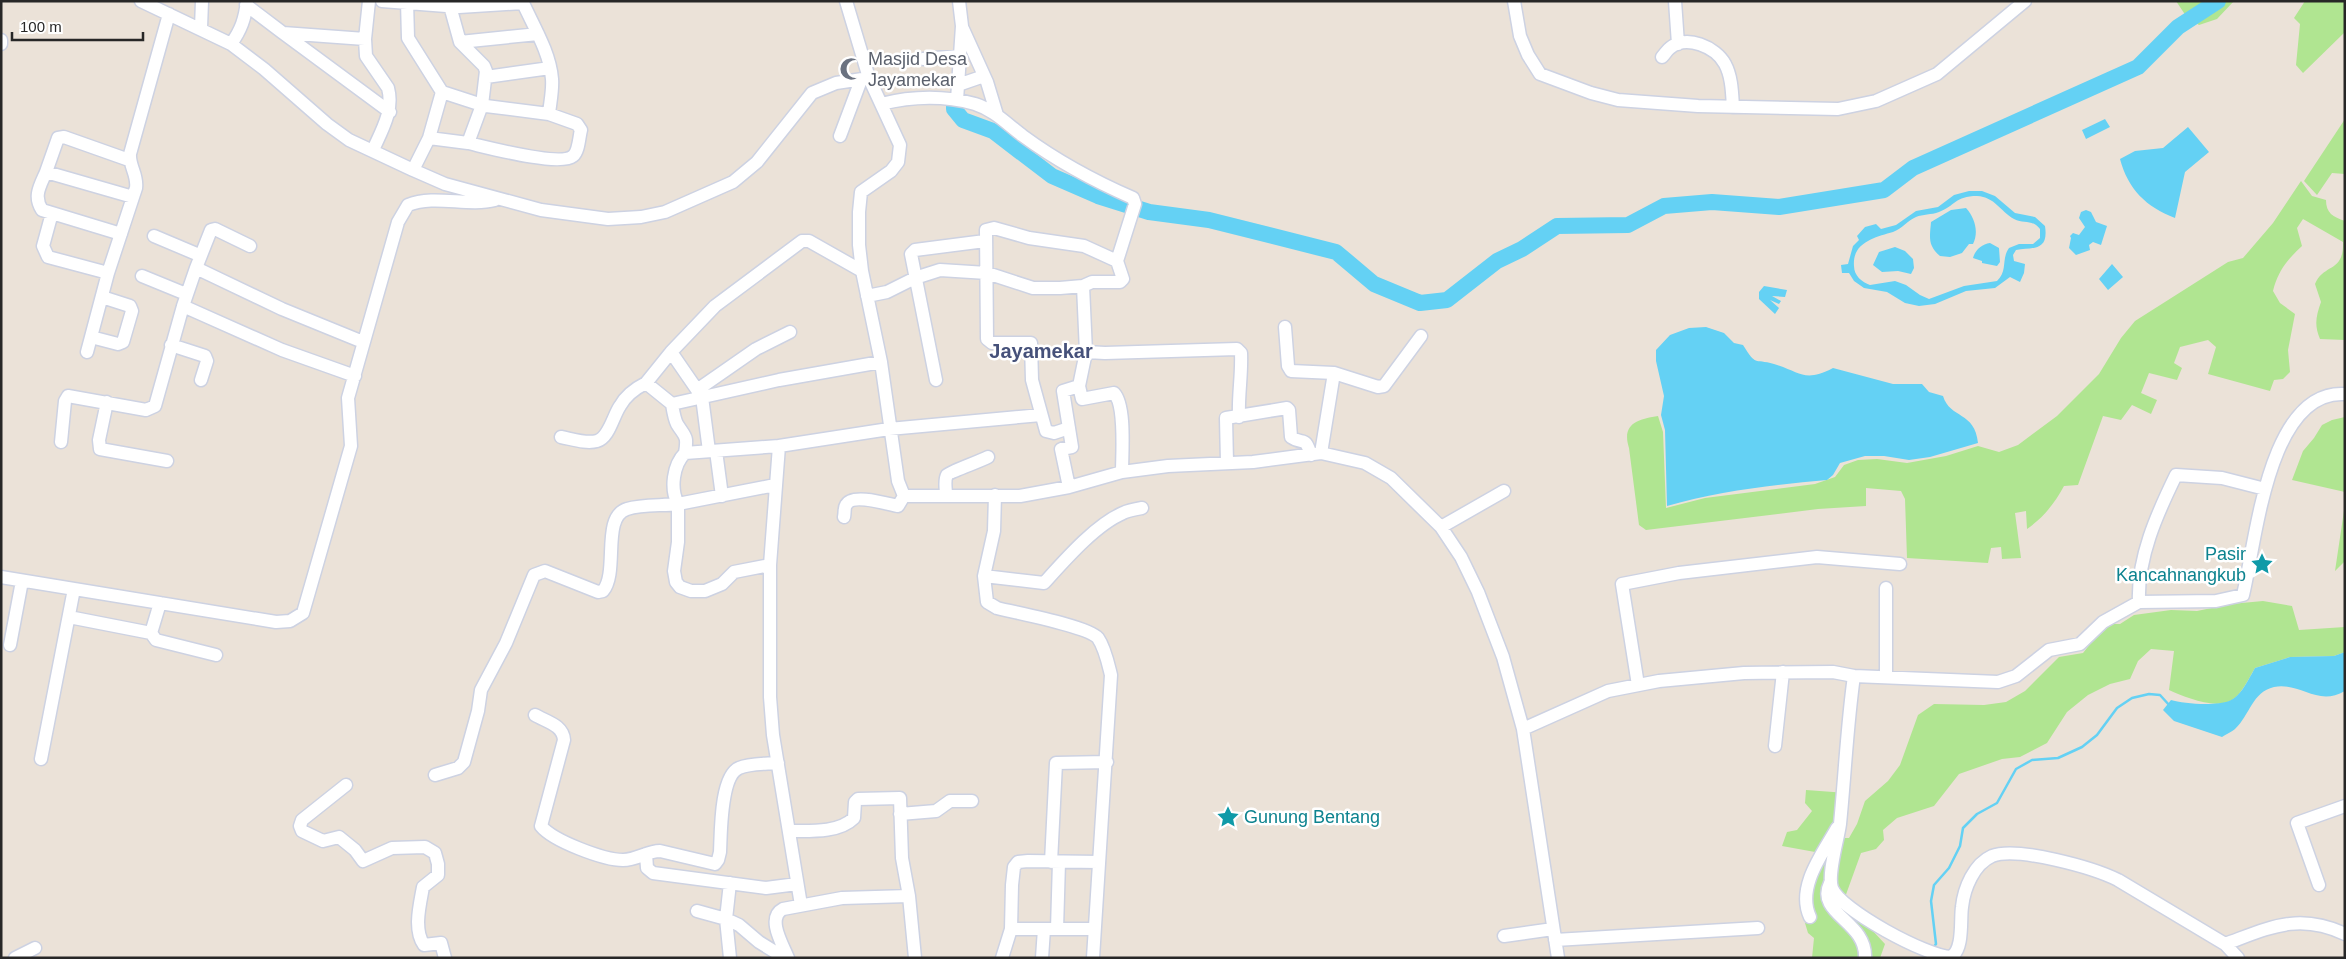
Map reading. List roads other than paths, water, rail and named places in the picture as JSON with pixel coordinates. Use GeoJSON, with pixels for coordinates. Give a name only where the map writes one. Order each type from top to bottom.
{"type":"FeatureCollection","features":[{"type":"Feature","properties":{"kind":"street"},"geometry":{"type":"LineString","coordinates":[[141,1],[201,28],[230,44],[264,69],[327,124],[350,140],[413,170],[445,184],[542,210],[608,219],[641,217],[665,212],[733,182],[751,167],[812,93],[836,83],[865,79]]}},
{"type":"Feature","properties":{"kind":"street"},"geometry":{"type":"LineString","coordinates":[[201,28],[202,1]]}},
{"type":"Feature","properties":{"kind":"street"},"geometry":{"type":"LineString","coordinates":[[369,1],[365,39],[367,59],[388,88],[390,112],[373,150]]}},
{"type":"Feature","properties":{"kind":"street"},"geometry":{"type":"LineString","coordinates":[[382,1],[450,6],[521,2],[538,34],[550,68],[552,80],[549,114]]}},
{"type":"Feature","properties":{"kind":"street"},"geometry":{"type":"LineString","coordinates":[[844,517],[848,502],[858,499],[898,506],[901,504],[904,496],[898,481],[889,429],[881,362],[862,270],[859,245],[859,200],[862,192],[890,171],[898,162],[900,144],[881,104],[865,79],[846,1]]}},
{"type":"Feature","properties":{"kind":"street"},"geometry":{"type":"LineString","coordinates":[[957,100],[962,26],[959,1]]}},
{"type":"Feature","properties":{"kind":"street"},"geometry":{"type":"LineString","coordinates":[[1514,1],[1520,36],[1528,55],[1544,76],[1591,93],[1618,100],[1732,107],[1838,109],[1876,101],[1948,67],[2025,1]]}},
{"type":"Feature","properties":{"kind":"street"},"geometry":{"type":"LineString","coordinates":[[1675,1],[1678,44]]}},
{"type":"Feature","properties":{"kind":"street"},"geometry":{"type":"LineString","coordinates":[[230,44],[240,32],[245,18],[246,3]]}},
{"type":"Feature","properties":{"kind":"street"},"geometry":{"type":"LineString","coordinates":[[246,3],[282,33],[390,112]]}},
{"type":"Feature","properties":{"kind":"street"},"geometry":{"type":"LineString","coordinates":[[406,3],[409,40],[442,92],[482,105],[549,114],[580,126],[576,151],[573,156],[566,159],[540,158],[468,142],[429,138]]}},
{"type":"Feature","properties":{"kind":"street"},"geometry":{"type":"LineString","coordinates":[[450,6],[460,42],[484,66],[486,77],[482,105],[468,142]]}},
{"type":"Feature","properties":{"kind":"street"},"geometry":{"type":"LineString","coordinates":[[87,352],[108,273],[133,198],[137,181],[129,160],[169,14]]}},
{"type":"Feature","properties":{"kind":"street"},"geometry":{"type":"LineString","coordinates":[[962,26],[984,76],[997,115]]}},
{"type":"Feature","properties":{"kind":"street"},"geometry":{"type":"LineString","coordinates":[[282,33],[365,39]]}},
{"type":"Feature","properties":{"kind":"street"},"geometry":{"type":"LineString","coordinates":[[460,42],[538,34]]}},
{"type":"Feature","properties":{"kind":"street"},"geometry":{"type":"LineString","coordinates":[[1662,57],[1670,47],[1678,44],[1693,42],[1708,47],[1724,61],[1730,81],[1732,107]]}},
{"type":"Feature","properties":{"kind":"street"},"geometry":{"type":"LineString","coordinates":[[923,60],[960,56]]}},
{"type":"Feature","properties":{"kind":"street"},"geometry":{"type":"LineString","coordinates":[[486,77],[550,68]]}},
{"type":"Feature","properties":{"kind":"street"},"geometry":{"type":"LineString","coordinates":[[958,85],[984,76]]}},
{"type":"Feature","properties":{"kind":"street"},"geometry":{"type":"LineString","coordinates":[[840,136],[865,79]]}},
{"type":"Feature","properties":{"kind":"street"},"geometry":{"type":"LineString","coordinates":[[413,170],[429,138],[442,92]]}},
{"type":"Feature","properties":{"kind":"street"},"geometry":{"type":"LineString","coordinates":[[881,104],[907,98],[932,96],[977,104],[997,115],[1023,136],[1081,173],[1133,198],[1135,204],[1117,261]]}},
{"type":"Feature","properties":{"kind":"street"},"geometry":{"type":"LineString","coordinates":[[121,234],[42,210],[37,203],[36,195],[58,138],[64,137],[129,160]]}},
{"type":"Feature","properties":{"kind":"street"},"geometry":{"type":"LineString","coordinates":[[46,172],[133,198]]}},
{"type":"Feature","properties":{"kind":"street"},"geometry":{"type":"LineString","coordinates":[[1,577],[276,622],[290,620],[302,613],[350,446],[348,398],[398,222],[408,204],[420,200],[484,203],[500,199]]}},
{"type":"Feature","properties":{"kind":"street"},"geometry":{"type":"LineString","coordinates":[[52,213],[43,246],[48,256],[108,273]]}},
{"type":"Feature","properties":{"kind":"street"},"geometry":{"type":"LineString","coordinates":[[867,296],[887,292],[915,278],[940,270],[987,273],[1033,288],[1084,286],[1092,282],[1122,280],[1122,270],[1117,261],[1084,246],[1029,238],[994,228],[986,230],[985,241],[987,273],[988,339],[992,343],[1031,343],[1032,380],[1046,431],[1050,433],[1069,428]]}},
{"type":"Feature","properties":{"kind":"street"},"geometry":{"type":"LineString","coordinates":[[61,442],[65,401],[68,396],[146,410],[155,406],[170,345],[184,300],[210,230],[215,230],[250,246]]}},
{"type":"Feature","properties":{"kind":"street"},"geometry":{"type":"LineString","coordinates":[[154,236],[282,309],[363,342]]}},
{"type":"Feature","properties":{"kind":"street"},"geometry":{"type":"LineString","coordinates":[[561,437],[590,442],[599,441],[604,438],[620,404],[636,388],[646,382],[671,352],[715,306],[802,241],[808,241],[862,270]]}},
{"type":"Feature","properties":{"kind":"street"},"geometry":{"type":"LineString","coordinates":[[936,380],[911,254],[914,250],[985,241]]}},
{"type":"Feature","properties":{"kind":"street"},"geometry":{"type":"LineString","coordinates":[[142,276],[184,300],[282,350],[355,376]]}},
{"type":"Feature","properties":{"kind":"street"},"geometry":{"type":"LineString","coordinates":[[1084,286],[1086,352],[1079,386],[1082,399],[1114,393],[1118,399],[1121,422],[1122,472]]}},
{"type":"Feature","properties":{"kind":"street"},"geometry":{"type":"LineString","coordinates":[[91,337],[118,344],[123,342],[132,311],[130,306],[102,297]]}},
{"type":"Feature","properties":{"kind":"street"},"geometry":{"type":"LineString","coordinates":[[1285,327],[1288,366],[1291,371],[1334,374],[1373,386],[1384,386],[1421,336]]}},
{"type":"Feature","properties":{"kind":"street"},"geometry":{"type":"LineString","coordinates":[[672,404],[699,393],[717,376],[756,349],[790,332]]}},
{"type":"Feature","properties":{"kind":"street"},"geometry":{"type":"LineString","coordinates":[[170,345],[205,356],[207,361],[201,380]]}},
{"type":"Feature","properties":{"kind":"street"},"geometry":{"type":"LineString","coordinates":[[1086,352],[1237,349],[1241,353],[1242,375],[1238,392],[1240,416]]}},
{"type":"Feature","properties":{"kind":"street"},"geometry":{"type":"LineString","coordinates":[[671,352],[699,393],[722,496]]}},
{"type":"Feature","properties":{"kind":"street"},"geometry":{"type":"LineString","coordinates":[[699,393],[725,393],[779,380],[881,362]]}},
{"type":"Feature","properties":{"kind":"street"},"geometry":{"type":"LineString","coordinates":[[1316,454],[1334,374]]}},
{"type":"Feature","properties":{"kind":"street"},"geometry":{"type":"LineString","coordinates":[[717,376],[725,393]]}},
{"type":"Feature","properties":{"kind":"street"},"geometry":{"type":"LineString","coordinates":[[646,382],[672,404],[676,423],[686,434],[686,453]]}},
{"type":"Feature","properties":{"kind":"street"},"geometry":{"type":"LineString","coordinates":[[1069,488],[1061,450],[1072,447],[1063,391],[1079,386]]}},
{"type":"Feature","properties":{"kind":"street"},"geometry":{"type":"LineString","coordinates":[[1523,729],[1608,691],[1638,685],[1744,673],[1833,672],[1854,676],[1886,676],[1983,683],[2004,681],[2016,676],[2049,650],[2080,644],[2103,622],[2139,602],[2216,601],[2244,595],[2267,479],[2296,417],[2311,402],[2318,398],[2345,394]]}},
{"type":"Feature","properties":{"kind":"street"},"geometry":{"type":"LineString","coordinates":[[107,402],[99,440],[100,449],[168,461]]}},
{"type":"Feature","properties":{"kind":"street"},"geometry":{"type":"LineString","coordinates":[[1228,463],[1226,418],[1287,408],[1289,410],[1292,437],[1307,443],[1316,454]]}},
{"type":"Feature","properties":{"kind":"street"},"geometry":{"type":"LineString","coordinates":[[770,565],[734,572],[722,584],[705,591],[691,591],[680,587],[676,582],[674,570],[678,542],[678,504],[674,491],[674,479],[679,459],[686,453],[779,446],[889,429],[1041,415]]}},
{"type":"Feature","properties":{"kind":"street"},"geometry":{"type":"LineString","coordinates":[[779,446],[770,565],[770,697],[778,763],[801,904]]}},
{"type":"Feature","properties":{"kind":"street"},"geometry":{"type":"LineString","coordinates":[[904,496],[1020,496],[1069,488],[1122,472],[1168,466],[1228,463],[1316,454],[1365,463],[1391,478],[1441,527],[1461,557],[1478,592],[1503,657],[1523,729],[1558,958]]}},
{"type":"Feature","properties":{"kind":"street"},"geometry":{"type":"LineString","coordinates":[[946,495],[946,477],[950,472],[970,466],[988,457]]}},
{"type":"Feature","properties":{"kind":"street"},"geometry":{"type":"LineString","coordinates":[[2139,602],[2138,586],[2148,543],[2159,510],[2176,475],[2222,478],[2265,488]]}},
{"type":"Feature","properties":{"kind":"street"},"geometry":{"type":"LineString","coordinates":[[435,774],[458,768],[464,762],[478,711],[481,690],[506,644],[534,575],[545,571],[598,592],[603,591],[610,575],[614,527],[617,516],[627,508],[678,504],[775,485]]}},
{"type":"Feature","properties":{"kind":"street"},"geometry":{"type":"LineString","coordinates":[[1441,527],[1504,491]]}},
{"type":"Feature","properties":{"kind":"street"},"geometry":{"type":"LineString","coordinates":[[995,495],[994,531],[984,576],[985,596],[991,606],[1072,626],[1098,638],[1112,675],[1093,958]]}},
{"type":"Feature","properties":{"kind":"street"},"geometry":{"type":"LineString","coordinates":[[984,576],[1044,584],[1070,554],[1100,529],[1122,513],[1142,508]]}},
{"type":"Feature","properties":{"kind":"street"},"geometry":{"type":"LineString","coordinates":[[1638,685],[1622,584],[1679,573],[1816,557],[1900,564]]}},
{"type":"Feature","properties":{"kind":"street"},"geometry":{"type":"LineString","coordinates":[[10,645],[22,581]]}},
{"type":"Feature","properties":{"kind":"street"},"geometry":{"type":"LineString","coordinates":[[1886,588],[1886,676]]}},
{"type":"Feature","properties":{"kind":"street"},"geometry":{"type":"LineString","coordinates":[[41,759],[74,589]]}},
{"type":"Feature","properties":{"kind":"street"},"geometry":{"type":"LineString","coordinates":[[151,633],[160,603]]}},
{"type":"Feature","properties":{"kind":"street"},"geometry":{"type":"LineString","coordinates":[[69,617],[151,633],[156,640],[216,655]]}},
{"type":"Feature","properties":{"kind":"street"},"geometry":{"type":"LineString","coordinates":[[1775,746],[1783,672]]}},
{"type":"Feature","properties":{"kind":"street"},"geometry":{"type":"LineString","coordinates":[[1854,676],[1847,726],[1840,823],[1831,882],[1827,892],[1828,901],[1861,937],[1866,948],[1865,958]]}},
{"type":"Feature","properties":{"kind":"street"},"geometry":{"type":"LineString","coordinates":[[535,715],[559,728],[564,740],[541,822],[543,829],[555,837],[606,857],[622,860],[639,858],[652,851],[660,851],[711,864],[717,862],[720,852],[724,795],[733,772],[740,768],[778,763]]}},
{"type":"Feature","properties":{"kind":"street"},"geometry":{"type":"LineString","coordinates":[[1057,929],[1055,862],[1056,763],[1107,762]]}},
{"type":"Feature","properties":{"kind":"street"},"geometry":{"type":"LineString","coordinates":[[346,785],[305,818],[300,824],[300,828],[324,841],[339,837],[355,850],[363,861],[392,848],[425,847],[435,853],[438,864],[438,876],[423,887],[419,912],[420,931],[424,945],[441,943],[445,958]]}},
{"type":"Feature","properties":{"kind":"street"},"geometry":{"type":"LineString","coordinates":[[790,831],[814,831],[847,824],[854,818],[855,802],[858,799],[898,797],[902,858],[909,896],[915,958]]}},
{"type":"Feature","properties":{"kind":"street"},"geometry":{"type":"LineString","coordinates":[[900,814],[936,811],[950,801],[972,801]]}},
{"type":"Feature","properties":{"kind":"street"},"geometry":{"type":"LineString","coordinates":[[2319,885],[2297,823],[2345,806]]}},
{"type":"Feature","properties":{"kind":"street"},"geometry":{"type":"LineString","coordinates":[[1810,917],[1805,898],[1808,884],[1840,823]]}},
{"type":"Feature","properties":{"kind":"street"},"geometry":{"type":"LineString","coordinates":[[646,854],[647,868],[653,873],[766,888],[797,884]]}},
{"type":"Feature","properties":{"kind":"street"},"geometry":{"type":"LineString","coordinates":[[1831,882],[1835,894],[1855,912],[1878,927],[1923,948],[1951,957],[1956,953],[1963,900],[1969,881],[1984,861],[1991,856],[2001,854],[2046,859],[2103,873],[2131,887],[2225,944],[2238,958]]}},
{"type":"Feature","properties":{"kind":"street"},"geometry":{"type":"LineString","coordinates":[[1002,958],[1011,928],[1012,885],[1015,864],[1018,862],[1099,862]]}},
{"type":"Feature","properties":{"kind":"street"},"geometry":{"type":"LineString","coordinates":[[730,883],[726,919],[730,958]]}},
{"type":"Feature","properties":{"kind":"street"},"geometry":{"type":"LineString","coordinates":[[787,958],[776,929],[778,912],[801,904],[842,898],[909,896]]}},
{"type":"Feature","properties":{"kind":"street"},"geometry":{"type":"LineString","coordinates":[[697,911],[726,919],[787,958]]}},
{"type":"Feature","properties":{"kind":"street"},"geometry":{"type":"LineString","coordinates":[[2225,944],[2267,929],[2298,922],[2331,928],[2345,934]]}},
{"type":"Feature","properties":{"kind":"street"},"geometry":{"type":"LineString","coordinates":[[1011,928],[1094,929]]}},
{"type":"Feature","properties":{"kind":"street"},"geometry":{"type":"LineString","coordinates":[[1504,936],[1758,928]]}},
{"type":"Feature","properties":{"kind":"street"},"geometry":{"type":"LineString","coordinates":[[1042,958],[1044,929]]}},
{"type":"Feature","properties":{"kind":"street"},"geometry":{"type":"LineString","coordinates":[[15,958],[35,948]]}},
{"type":"Feature","properties":{"kind":"water"},"geometry":{"type":"Polygon","coordinates":[[[2105,119],[2110,127],[2086,139],[2082,130],[2105,119]]]}},
{"type":"Feature","properties":{"kind":"water"},"geometry":{"type":"Polygon","coordinates":[[[2188,127],[2209,152],[2185,172],[2175,218],[2155,208],[2140,196],[2123,170],[2120,159],[2135,151],[2163,148],[2188,127]]]}},
{"type":"Feature","properties":{"kind":"water"},"geometry":{"type":"Polygon","coordinates":[[[1969,191],[1982,191],[1995,196],[2015,213],[2035,217],[2045,226],[2046,234],[2042,244],[2038,247],[2016,250],[2013,255],[2014,261],[2025,264],[2020,282],[2010,277],[1995,288],[1966,291],[1935,304],[1919,306],[1905,303],[1887,292],[1864,288],[1854,281],[1849,273],[1842,273],[1841,265],[1848,264],[1853,246],[1859,240],[1857,236],[1865,227],[1876,224],[1881,229],[1896,225],[1916,211],[1938,207],[1954,195],[1969,191]],[[1970,196],[1964,198],[1944,210],[1916,217],[1896,231],[1866,242],[1857,251],[1854,258],[1854,270],[1857,276],[1870,285],[1895,281],[1906,285],[1929,299],[1964,286],[1997,281],[2004,269],[2005,256],[2009,248],[2019,244],[2033,244],[2040,238],[2040,229],[2034,224],[2014,219],[1993,202],[1983,197],[1970,196]]]}},
{"type":"Feature","properties":{"kind":"water"},"geometry":{"type":"Polygon","coordinates":[[[1966,208],[1972,216],[1976,230],[1973,244],[1969,244],[1962,253],[1950,257],[1940,256],[1931,244],[1931,222],[1951,210],[1966,208]]]}},
{"type":"Feature","properties":{"kind":"water"},"geometry":{"type":"Polygon","coordinates":[[[2086,210],[2091,212],[2096,222],[2107,226],[2101,245],[2093,242],[2089,245],[2090,250],[2076,255],[2069,248],[2070,236],[2073,233],[2079,235],[2085,227],[2079,218],[2081,212],[2086,210]]]}},
{"type":"Feature","properties":{"kind":"water"},"geometry":{"type":"Polygon","coordinates":[[[1990,243],[1999,248],[2000,262],[1997,266],[1982,263],[1982,261],[1973,258],[1979,248],[1990,243]]]}},
{"type":"Feature","properties":{"kind":"water"},"geometry":{"type":"Polygon","coordinates":[[[1895,247],[1905,251],[1913,259],[1914,268],[1911,274],[1898,271],[1882,272],[1873,265],[1879,252],[1895,247]]]}},
{"type":"Feature","properties":{"kind":"water"},"geometry":{"type":"Polygon","coordinates":[[[2112,264],[2123,277],[2108,290],[2099,279],[2112,264]]]}},
{"type":"Feature","properties":{"kind":"water"},"geometry":{"type":"Polygon","coordinates":[[[1764,286],[1787,290],[1785,297],[1772,296],[1781,301],[1779,304],[1770,300],[1779,308],[1775,314],[1759,299],[1759,292],[1764,286]]]}},
{"type":"Feature","properties":{"kind":"water"},"geometry":{"type":"Polygon","coordinates":[[[1706,327],[1724,333],[1734,343],[1743,345],[1753,359],[1774,364],[1803,375],[1815,375],[1833,368],[1893,384],[1922,384],[1929,392],[1943,396],[1951,409],[1972,425],[1978,443],[1930,457],[1909,460],[1884,456],[1865,456],[1840,463],[1833,475],[1827,480],[1726,492],[1667,506],[1665,430],[1661,415],[1664,396],[1656,361],[1656,350],[1670,335],[1689,328],[1706,327]]]}},
{"type":"Feature","properties":{"kind":"water"},"geometry":{"type":"Polygon","coordinates":[[[2345,652],[2345,691],[2326,696],[2284,686],[2274,687],[2261,694],[2235,729],[2222,737],[2174,721],[2163,710],[2171,700],[2200,704],[2217,704],[2229,701],[2241,691],[2255,668],[2290,657],[2334,656],[2345,652]]]}},
{"type":"Feature","properties":{"kind":"waterway"},"geometry":{"type":"LineString","coordinates":[[954,104],[954,109],[963,120],[993,131],[1052,176],[1098,196],[1149,212],[1209,220],[1336,252],[1374,284],[1420,303],[1447,300],[1497,261],[1522,249],[1557,226],[1628,225],[1664,206],[1712,202],[1779,207],[1884,190],[1913,168],[2138,67],[2178,27],[2218,1]]}},
{"type":"Feature","properties":{"kind":"waterway"},"geometry":{"type":"LineString","coordinates":[[1932,949],[1936,944],[1931,901],[1934,885],[1949,868],[1960,846],[1963,828],[1977,814],[1997,803],[2016,769],[2032,760],[2058,758],[2082,747],[2097,735],[2117,708],[2132,698],[2149,694],[2160,695],[2170,706]]}},
{"type":"Feature","properties":{"kind":"place","name":"Masjid Desa Jayamekar"},"geometry":{"type":"Point","coordinates":[851,69]}},
{"type":"Feature","properties":{"kind":"place","name":"Pasir Kancahnangkub"},"geometry":{"type":"Point","coordinates":[2262,564]}},
{"type":"Feature","properties":{"kind":"place","name":"Gunung Bentang"},"geometry":{"type":"Point","coordinates":[1228,817]}},
{"type":"Feature","properties":{"kind":"district","name":"Jayamekar"},"geometry":{"type":"Point","coordinates":[1041,351]}}]}
